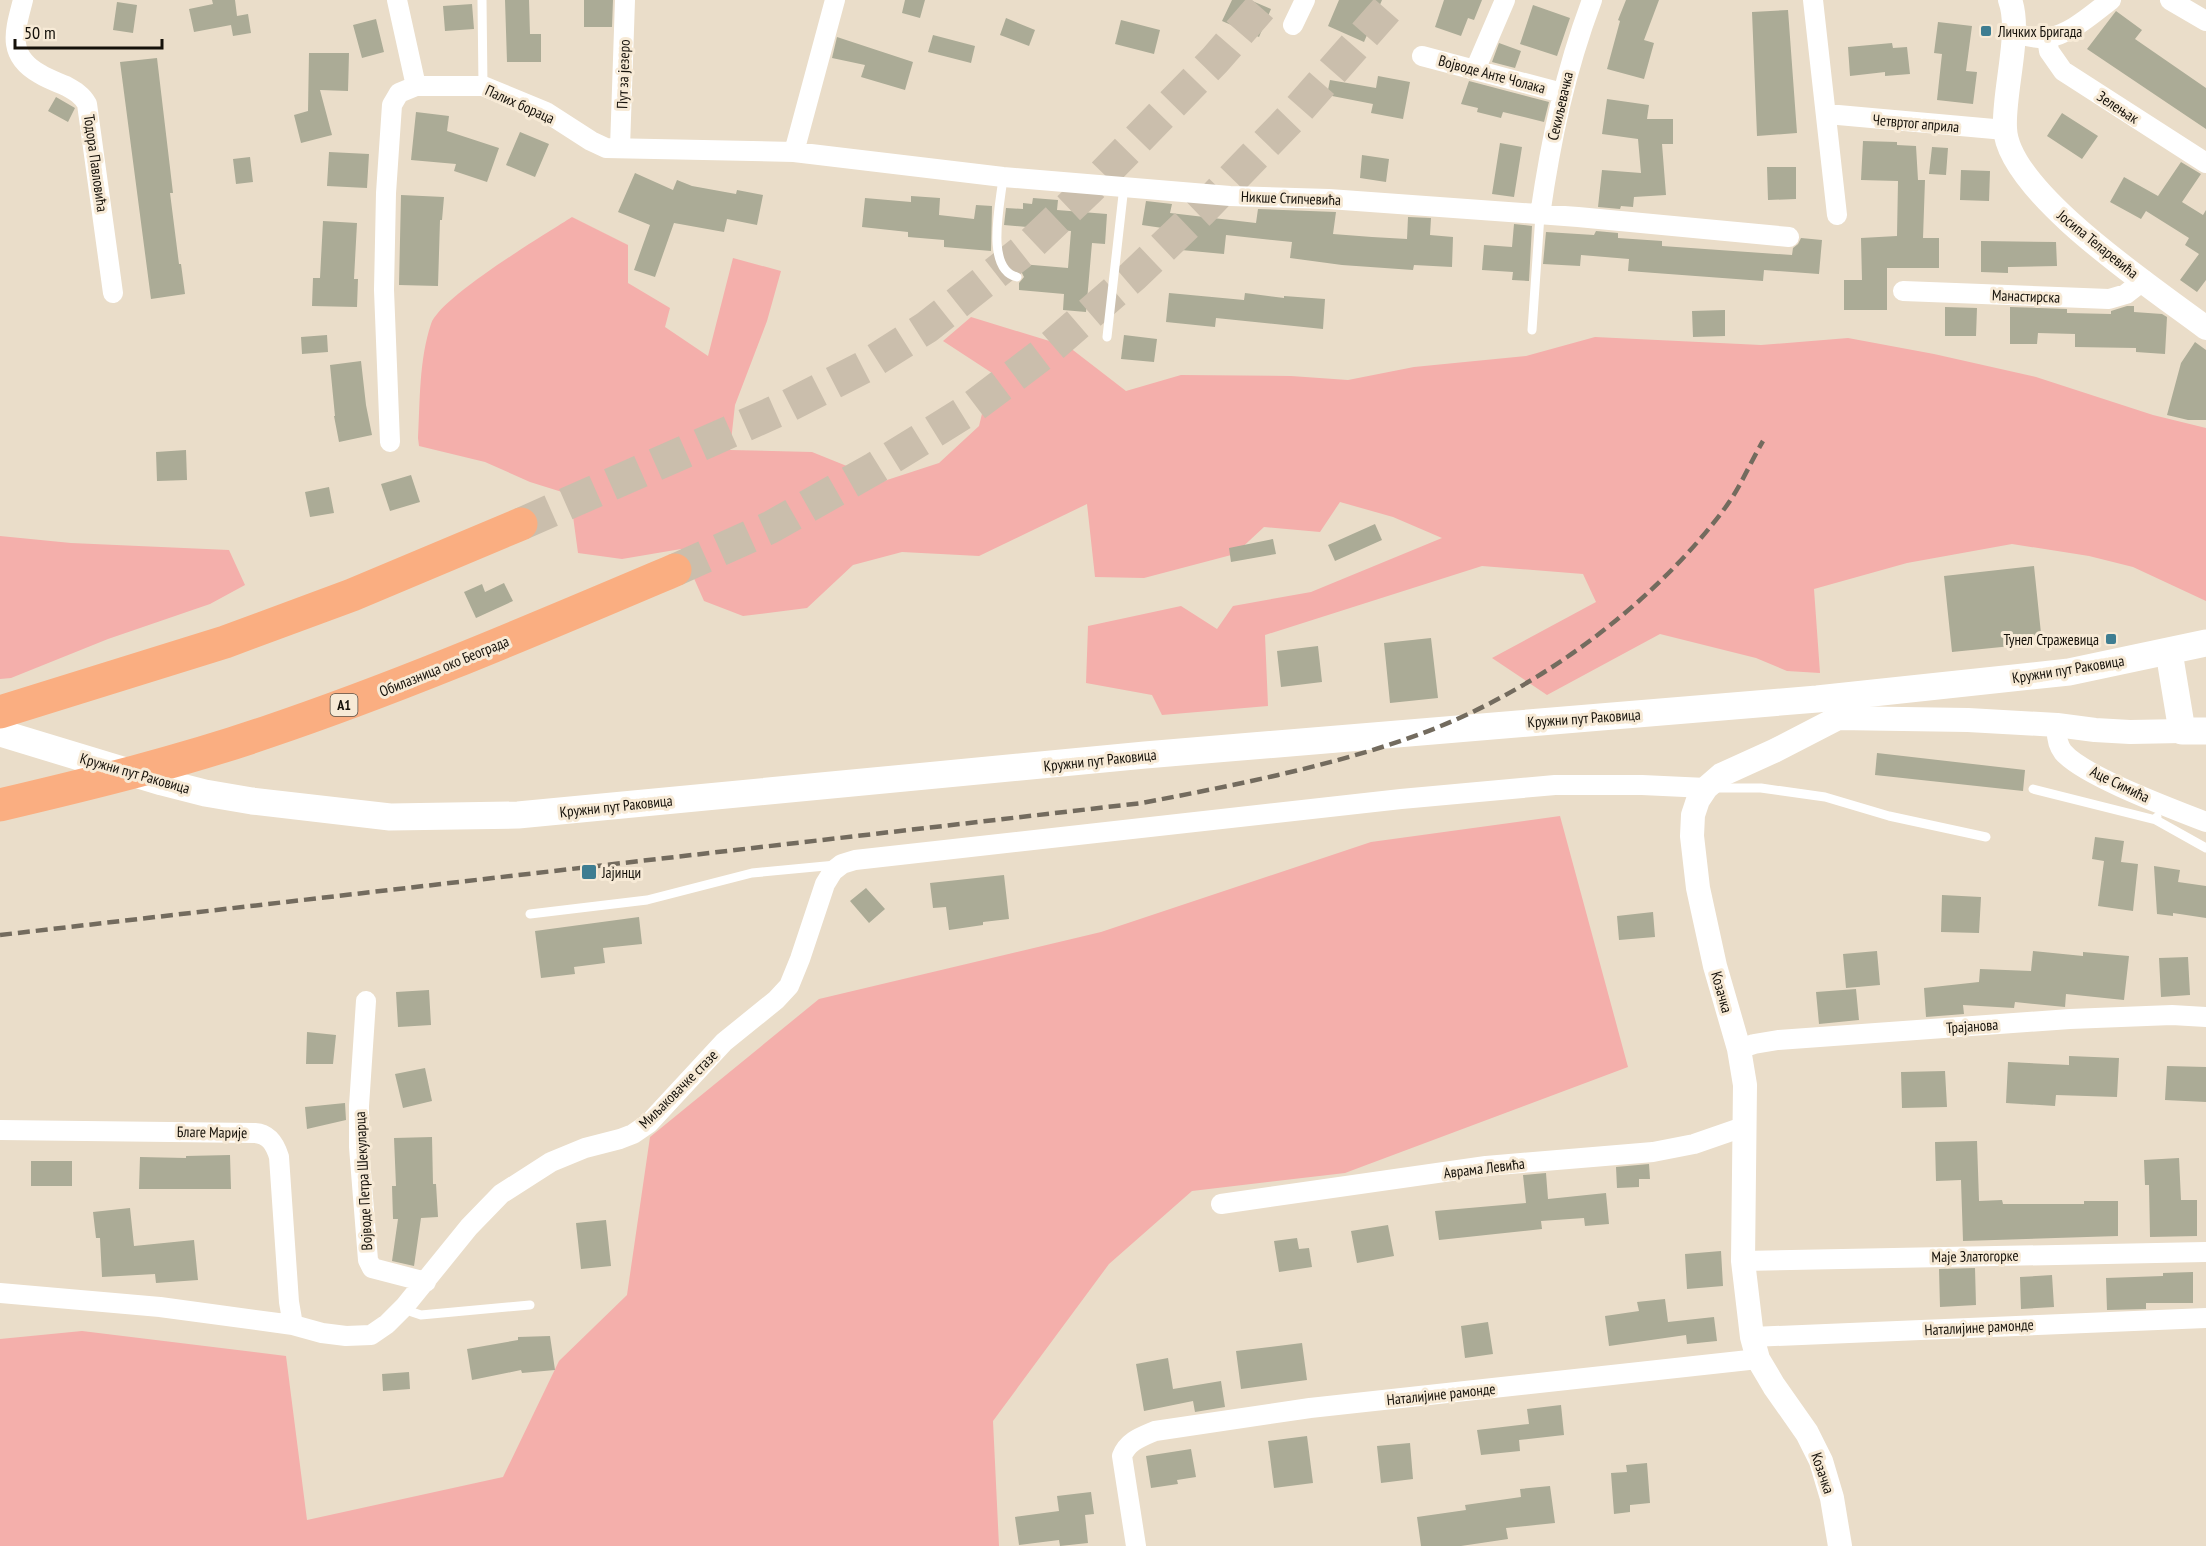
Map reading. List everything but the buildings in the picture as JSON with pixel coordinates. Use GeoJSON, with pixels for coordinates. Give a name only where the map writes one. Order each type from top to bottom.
{"type":"FeatureCollection","features":[{"type":"Feature","properties":{"kind":"highway"},"geometry":{"type":"LineString","coordinates":[[0,712],[225,642],[352,596],[521,524]]}},
{"type":"Feature","properties":{"kind":"highway","name":"Обилазница око Београда"},"geometry":{"type":"LineString","coordinates":[[0,805],[180,758],[305,719],[484,651],[675,570]]}},
{"type":"Feature","properties":{"kind":"main road","name":"Кружни пут Раковица"},"geometry":{"type":"LineString","coordinates":[[0,733],[162,782],[205,793],[252,801],[390,817],[518,815],[1155,754],[1817,699],[2068,672],[2206,643]]}},
{"type":"Feature","properties":{"kind":"main road"},"geometry":{"type":"LineString","coordinates":[[2169,652],[2194,731]]}},
{"type":"Feature","properties":{"kind":"street","name":"Тодора Павловића"},"geometry":{"type":"LineString","coordinates":[[23,0],[16,38],[17,54],[29,67],[75,91],[87,104],[113,293]]}},
{"type":"Feature","properties":{"kind":"street"},"geometry":{"type":"LineString","coordinates":[[390,442],[384,290],[386,193],[392,105],[399,93],[416,86],[397,0]]}},
{"type":"Feature","properties":{"kind":"street","name":"Пут за језеро"},"geometry":{"type":"LineString","coordinates":[[620,148],[625,0]]}},
{"type":"Feature","properties":{"kind":"street"},"geometry":{"type":"LineString","coordinates":[[794,152],[835,0]]}},
{"type":"Feature","properties":{"kind":"street"},"geometry":{"type":"LineString","coordinates":[[1293,25],[1305,0]]}},
{"type":"Feature","properties":{"kind":"street"},"geometry":{"type":"LineString","coordinates":[[1475,70],[1505,0]]}},
{"type":"Feature","properties":{"kind":"street","name":"Секиљевачка"},"geometry":{"type":"LineString","coordinates":[[1540,215],[1554,125],[1578,36],[1592,0]]}},
{"type":"Feature","properties":{"kind":"street"},"geometry":{"type":"LineString","coordinates":[[1813,0],[1837,215]]}},
{"type":"Feature","properties":{"kind":"street","name":"Јосипа Теларевића"},"geometry":{"type":"LineString","coordinates":[[2010,0],[2013,33],[2005,130],[2013,153],[2022,169],[2043,196],[2071,225],[2206,328]]}},
{"type":"Feature","properties":{"kind":"street"},"geometry":{"type":"LineString","coordinates":[[2013,33],[2034,38],[2047,38],[2072,28],[2111,0]]}},
{"type":"Feature","properties":{"kind":"street"},"geometry":{"type":"LineString","coordinates":[[2170,0],[2202,12]]}},
{"type":"Feature","properties":{"kind":"street","name":"Зелењак"},"geometry":{"type":"LineString","coordinates":[[2047,38],[2049,51],[2063,71],[2206,163]]}},
{"type":"Feature","properties":{"kind":"street","name":"Војводе Анте Чолака"},"geometry":{"type":"LineString","coordinates":[[1422,56],[1562,93]]}},
{"type":"Feature","properties":{"kind":"street","name":"Палих бораца"},"geometry":{"type":"LineString","coordinates":[[416,86],[483,86],[546,112],[601,146],[794,152]]}},
{"type":"Feature","properties":{"kind":"street","name":"Четвртог априла"},"geometry":{"type":"LineString","coordinates":[[1827,114],[2005,130]]}},
{"type":"Feature","properties":{"kind":"street","name":"Никше Стипчевића"},"geometry":{"type":"LineString","coordinates":[[794,152],[1003,177],[1230,196],[1329,199],[1540,215],[1789,237]]}},
{"type":"Feature","properties":{"kind":"street","name":"Манастирска"},"geometry":{"type":"LineString","coordinates":[[1903,291],[2109,299],[2127,294],[2144,280]]}},
{"type":"Feature","properties":{"kind":"street","name":"Козачка"},"geometry":{"type":"LineString","coordinates":[[1836,1546],[1832,1498],[1821,1461],[1807,1434],[1774,1386],[1755,1348],[1743,1261],[1745,1085],[1739,1049],[1714,966],[1694,858],[1693,815],[1698,800],[1706,788],[1730,770],[1774,752],[1838,718],[1968,720],[2130,732],[2194,731]]}},
{"type":"Feature","properties":{"kind":"street","name":"Аце Симића"},"geometry":{"type":"LineString","coordinates":[[2057,725],[2057,742],[2069,758],[2158,812],[2206,822]]}},
{"type":"Feature","properties":{"kind":"street"},"geometry":{"type":"LineString","coordinates":[[842,864],[855,860],[1401,799],[1555,785],[1706,788]]}},
{"type":"Feature","properties":{"kind":"street","name":"Миљаковачке стазе"},"geometry":{"type":"LineString","coordinates":[[292,1324],[322,1333],[346,1336],[371,1335],[387,1324],[405,1306],[469,1227],[501,1194],[551,1162],[585,1148],[633,1134],[656,1115],[724,1042],[776,1000],[789,986],[825,884],[833,871],[842,864]]}},
{"type":"Feature","properties":{"kind":"street","name":"Војводе Петра Шекуларца"},"geometry":{"type":"LineString","coordinates":[[366,1002],[359,1106],[359,1147],[368,1260],[372,1268],[426,1282]]}},
{"type":"Feature","properties":{"kind":"street","name":"Трајанова"},"geometry":{"type":"LineString","coordinates":[[1739,1049],[1778,1040],[1950,1027],[2172,1015],[2206,1017]]}},
{"type":"Feature","properties":{"kind":"street","name":"Аврама Левића"},"geometry":{"type":"LineString","coordinates":[[1221,1204],[1486,1167],[1653,1152],[1694,1144],[1746,1126]]}},
{"type":"Feature","properties":{"kind":"street","name":"Благе Марије"},"geometry":{"type":"LineString","coordinates":[[0,1130],[255,1133],[266,1136],[276,1147],[279,1157],[292,1324]]}},
{"type":"Feature","properties":{"kind":"street","name":"Маје Златогорке"},"geometry":{"type":"LineString","coordinates":[[1743,1261],[2206,1252]]}},
{"type":"Feature","properties":{"kind":"street"},"geometry":{"type":"LineString","coordinates":[[0,1293],[160,1307],[292,1324]]}},
{"type":"Feature","properties":{"kind":"street","name":"Наталијине рамонде"},"geometry":{"type":"LineString","coordinates":[[1136,1546],[1122,1456],[1129,1445],[1155,1431],[1755,1348],[2206,1318]]}},
{"type":"Feature","properties":{"kind":"lane"},"geometry":{"type":"LineString","coordinates":[[482,0],[483,86]]}},
{"type":"Feature","properties":{"kind":"lane"},"geometry":{"type":"LineString","coordinates":[[1003,177],[996,246],[1003,269],[1010,276],[1017,277]]}},
{"type":"Feature","properties":{"kind":"lane"},"geometry":{"type":"LineString","coordinates":[[1107,337],[1124,186]]}},
{"type":"Feature","properties":{"kind":"lane"},"geometry":{"type":"LineString","coordinates":[[1532,330],[1540,215]]}},
{"type":"Feature","properties":{"kind":"lane"},"geometry":{"type":"LineString","coordinates":[[1706,788],[1761,788],[1825,797],[1889,816],[1986,837]]}},
{"type":"Feature","properties":{"kind":"lane"},"geometry":{"type":"LineString","coordinates":[[2033,789],[2158,812],[2206,848]]}},
{"type":"Feature","properties":{"kind":"lane"},"geometry":{"type":"LineString","coordinates":[[530,914],[647,900],[752,873],[842,864]]}},
{"type":"Feature","properties":{"kind":"lane"},"geometry":{"type":"LineString","coordinates":[[405,1306],[421,1315],[530,1305]]}},
{"type":"Feature","properties":{"kind":"shaded area"},"geometry":{"type":"Polygon","coordinates":[[[572,217],[628,245],[628,283],[670,308],[665,327],[708,356],[733,258],[781,271],[767,321],[735,405],[730,450],[812,452],[884,481],[939,463],[979,426],[992,373],[943,341],[971,317],[1069,347],[1126,391],[1181,375],[1291,376],[1348,380],[1414,367],[1526,356],[1595,337],[1761,345],[1848,338],[1934,354],[2036,377],[2153,415],[2206,428],[2206,601],[2133,567],[2089,556],[2012,544],[1907,563],[1814,589],[1820,673],[1787,671],[1756,658],[1660,634],[1547,695],[1492,658],[1596,602],[1583,574],[1482,566],[1265,635],[1268,706],[1162,715],[1152,695],[1086,683],[1088,626],[1181,606],[1217,629],[1233,606],[1311,592],[1442,538],[1393,517],[1340,502],[1320,532],[1264,527],[1235,554],[1144,578],[1095,577],[1087,504],[979,556],[902,552],[853,565],[807,608],[743,616],[704,601],[681,549],[622,559],[578,553],[572,509],[562,492],[530,482],[485,462],[419,446],[422,366],[431,324],[438,312],[494,267],[572,217]]]}},
{"type":"Feature","properties":{"kind":"shaded area"},"geometry":{"type":"Polygon","coordinates":[[[0,536],[71,543],[229,550],[245,585],[210,604],[108,639],[11,678],[0,679],[0,536]]]}},
{"type":"Feature","properties":{"kind":"shaded area"},"geometry":{"type":"Polygon","coordinates":[[[1560,816],[1628,1067],[1345,1173],[1192,1191],[1109,1264],[993,1421],[999,1546],[0,1546],[0,1339],[82,1331],[286,1356],[307,1520],[503,1477],[559,1361],[627,1295],[650,1137],[819,999],[1101,932],[1371,842],[1560,816]]]}},
{"type":"Feature","properties":{"kind":"tunnel"},"geometry":{"type":"LineString","coordinates":[[521,524],[786,407],[864,367],[927,327],[1028,247],[1090,188],[1215,60],[1267,0]]}},
{"type":"Feature","properties":{"kind":"tunnel"},"geometry":{"type":"LineString","coordinates":[[675,570],[771,527],[875,468],[970,409],[1044,353],[1133,276],[1201,211],[1291,118],[1395,0]]}},
{"type":"Feature","properties":{"kind":"railway"},"geometry":{"type":"LineString","coordinates":[[0,935],[1142,803],[1320,765],[1389,745],[1465,715],[1508,694],[1589,641],[1628,611],[1696,544],[1725,508],[1763,441]]}},
{"type":"Feature","properties":{"kind":"place","name":"Личких Бригада"},"geometry":{"type":"Point","coordinates":[1986,31]}},
{"type":"Feature","properties":{"kind":"place","name":"Тунел Стражевица"},"geometry":{"type":"Point","coordinates":[2111,639]}},
{"type":"Feature","properties":{"kind":"place","name":"Јајинци"},"geometry":{"type":"Point","coordinates":[589,872]}}]}
